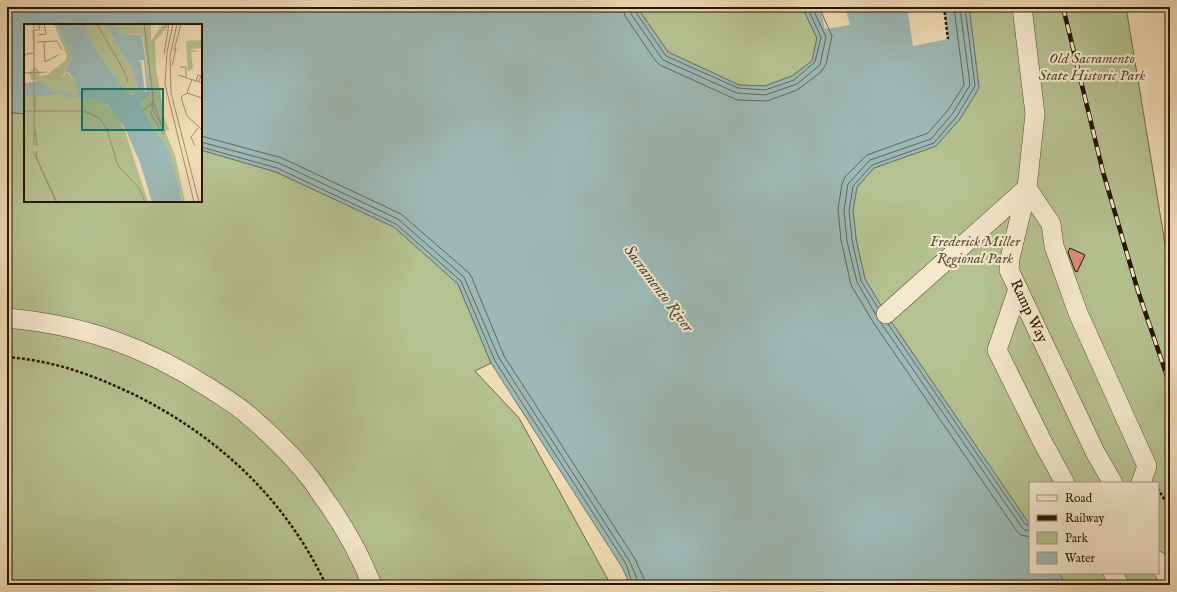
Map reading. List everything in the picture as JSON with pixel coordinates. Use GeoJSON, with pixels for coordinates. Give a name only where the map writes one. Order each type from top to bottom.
{"type":"FeatureCollection","features":[{"type":"Feature","properties":{"kind":"street","name":"Ramp Way"},"geometry":{"type":"LineString","coordinates":[[1022,7],[1035,114],[1027,188],[1010,258],[1009,270],[1095,452],[1112,482]]}},
{"type":"Feature","properties":{"kind":"street"},"geometry":{"type":"LineString","coordinates":[[886,314],[1027,188],[1051,224],[1054,246],[1078,313],[1147,466],[1141,482]]}},
{"type":"Feature","properties":{"kind":"street"},"geometry":{"type":"LineString","coordinates":[[1018,289],[998,350],[1042,441],[1064,482]]}},
{"type":"Feature","properties":{"kind":"street"},"geometry":{"type":"LineString","coordinates":[[7,318],[32,320],[71,328],[100,335],[136,349],[170,365],[198,381],[247,414],[286,451],[310,478],[343,527],[367,572],[372,585]]}},
{"type":"Feature","properties":{"kind":"street"},"geometry":{"type":"LineString","coordinates":[[1159,563],[1170,582]]}},
{"type":"Feature","properties":{"kind":"street"},"geometry":{"type":"LineString","coordinates":[[1114,574],[1119,585]]}},
{"type":"Feature","properties":{"kind":"path"},"geometry":{"type":"LineString","coordinates":[[944,7],[948,39]]}},
{"type":"Feature","properties":{"kind":"path"},"geometry":{"type":"LineString","coordinates":[[7,357],[38,361],[64,367],[110,383],[156,406],[195,430],[225,452],[284,514],[303,543],[326,585]]}},
{"type":"Feature","properties":{"kind":"path"},"geometry":{"type":"LineString","coordinates":[[1159,490],[1170,506]]}},
{"type":"Feature","properties":{"kind":"green space"},"geometry":{"type":"Polygon","coordinates":[[[637,7],[802,7],[817,38],[812,61],[792,76],[765,86],[739,85],[668,52],[637,7]]]}},
{"type":"Feature","properties":{"kind":"green space","name":"Frederick Miller Regional Park"},"geometry":{"type":"Polygon","coordinates":[[[969,7],[1126,7],[1170,274],[1170,585],[1066,585],[1060,574],[1159,574],[1159,482],[1029,482],[1029,524],[886,314],[865,279],[856,239],[853,210],[857,187],[874,168],[936,146],[960,119],[979,88],[969,7]]]}},
{"type":"Feature","properties":{"kind":"green space"},"geometry":{"type":"Polygon","coordinates":[[[7,112],[24,114],[24,202],[202,202],[202,150],[276,172],[394,227],[458,284],[491,363],[475,371],[519,418],[611,585],[7,585],[7,112]]]}},
{"type":"Feature","properties":{"kind":"water","name":"Sacramento River"},"geometry":{"type":"Polygon","coordinates":[[[7,7],[637,7],[668,52],[739,85],[765,86],[792,76],[812,61],[817,38],[802,7],[969,7],[979,88],[960,119],[936,146],[874,168],[857,187],[853,210],[856,239],[865,279],[886,314],[1029,524],[1029,574],[1060,574],[1066,585],[630,585],[622,567],[491,363],[458,284],[394,227],[276,172],[202,150],[202,24],[24,24],[24,114],[7,112],[7,7]]]}},
{"type":"Feature","properties":{"kind":"pier"},"geometry":{"type":"Polygon","coordinates":[[[820,7],[845,7],[850,25],[825,29],[820,7]]]}},
{"type":"Feature","properties":{"kind":"pier"},"geometry":{"type":"Polygon","coordinates":[[[907,7],[944,7],[948,39],[913,46],[907,7]]]}},
{"type":"Feature","properties":{"kind":"building"},"geometry":{"type":"Polygon","coordinates":[[[1070,248],[1085,255],[1077,272],[1075,271],[1068,252],[1070,248]]]}},
{"type":"Feature","properties":{"kind":"railway"},"geometry":{"type":"LineString","coordinates":[[1063,7],[1103,172],[1138,291],[1170,385]]}},
{"type":"Feature","properties":{"kind":"park label","name":"Old Sacramento State Historic Park"},"geometry":{"type":"Point","coordinates":[1092,66]}}]}
